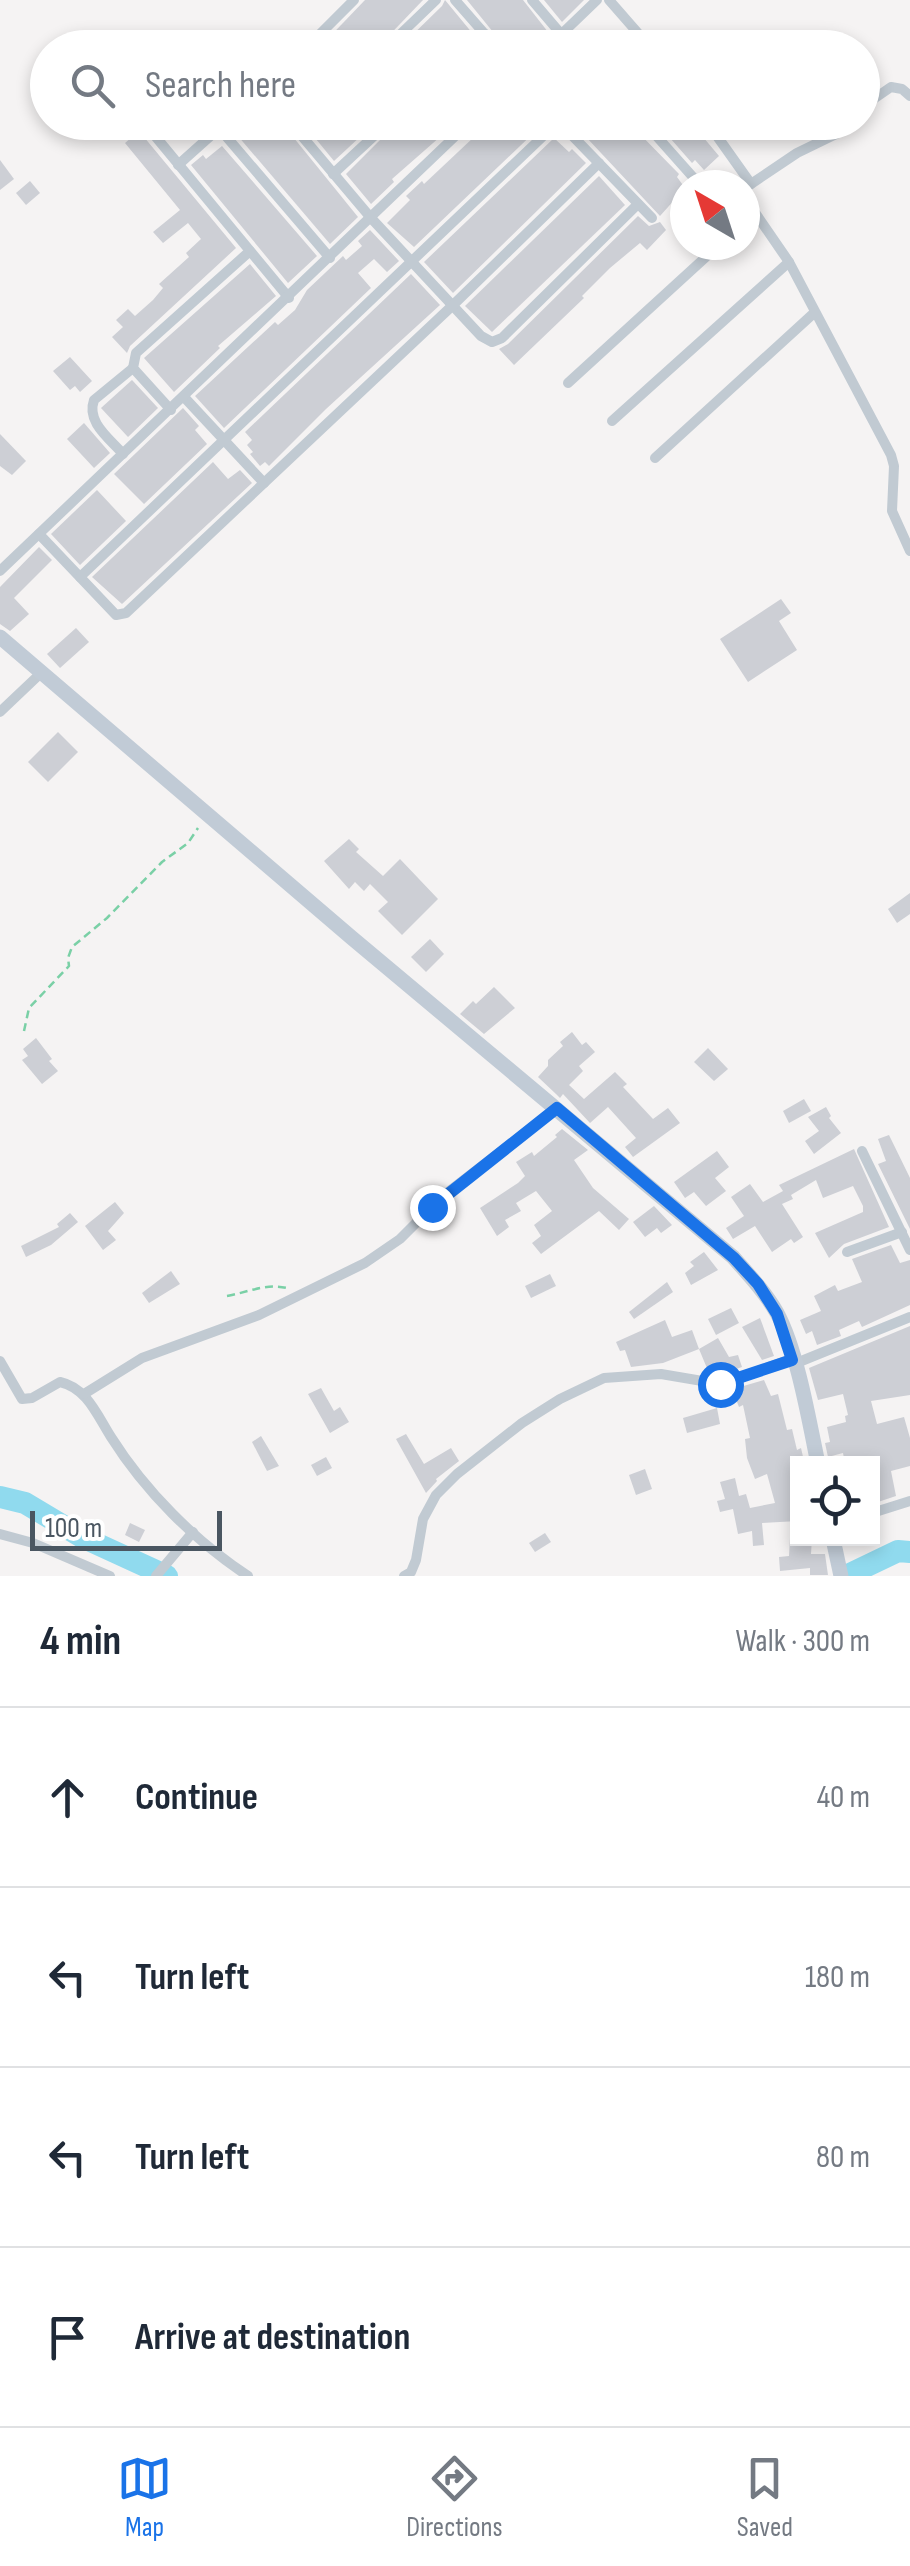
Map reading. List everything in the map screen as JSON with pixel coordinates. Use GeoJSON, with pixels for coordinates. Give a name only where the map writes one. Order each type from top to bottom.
{"type":"FeatureCollection","features":[{"type":"Feature","properties":{"kind":"main road"},"geometry":{"type":"LineString","coordinates":[[0,637],[734,1258],[758,1284],[777,1314],[816,1456]]}},
{"type":"Feature","properties":{"kind":"main road"},"geometry":{"type":"LineString","coordinates":[[835,1546],[840,1571]]}},
{"type":"Feature","properties":{"kind":"street"},"geometry":{"type":"LineString","coordinates":[[324,30],[354,0]]}},
{"type":"Feature","properties":{"kind":"street"},"geometry":{"type":"LineString","coordinates":[[405,30],[436,0]]}},
{"type":"Feature","properties":{"kind":"street"},"geometry":{"type":"LineString","coordinates":[[455,0],[481,30]]}},
{"type":"Feature","properties":{"kind":"street"},"geometry":{"type":"LineString","coordinates":[[532,0],[557,30]]}},
{"type":"Feature","properties":{"kind":"street"},"geometry":{"type":"LineString","coordinates":[[564,30],[597,0]]}},
{"type":"Feature","properties":{"kind":"street"},"geometry":{"type":"LineString","coordinates":[[609,0],[635,30]]}},
{"type":"Feature","properties":{"kind":"street"},"geometry":{"type":"LineString","coordinates":[[880,96],[891,88],[902,88],[910,96]]}},
{"type":"Feature","properties":{"kind":"street"},"geometry":{"type":"LineString","coordinates":[[157,140],[289,298]]}},
{"type":"Feature","properties":{"kind":"street"},"geometry":{"type":"LineString","coordinates":[[178,165],[206,140]]}},
{"type":"Feature","properties":{"kind":"street"},"geometry":{"type":"LineString","coordinates":[[234,140],[330,258]]}},
{"type":"Feature","properties":{"kind":"street"},"geometry":{"type":"LineString","coordinates":[[305,140],[480,336],[496,342],[638,204]]}},
{"type":"Feature","properties":{"kind":"street"},"geometry":{"type":"LineString","coordinates":[[334,174],[371,140]]}},
{"type":"Feature","properties":{"kind":"street"},"geometry":{"type":"LineString","coordinates":[[0,571],[451,140]]}},
{"type":"Feature","properties":{"kind":"street"},"geometry":{"type":"LineString","coordinates":[[80,577],[539,140]]}},
{"type":"Feature","properties":{"kind":"street"},"geometry":{"type":"LineString","coordinates":[[576,140],[652,218]]}},
{"type":"Feature","properties":{"kind":"street"},"geometry":{"type":"LineString","coordinates":[[660,140],[687,170]]}},
{"type":"Feature","properties":{"kind":"street"},"geometry":{"type":"LineString","coordinates":[[719,140],[738,170]]}},
{"type":"Feature","properties":{"kind":"street"},"geometry":{"type":"LineString","coordinates":[[760,178],[824,140]]}},
{"type":"Feature","properties":{"kind":"street"},"geometry":{"type":"LineString","coordinates":[[39,534],[116,615],[126,612],[598,163]]}},
{"type":"Feature","properties":{"kind":"street"},"geometry":{"type":"LineString","coordinates":[[760,219],[789,262],[890,455],[894,479],[892,510],[910,551]]}},
{"type":"Feature","properties":{"kind":"street"},"geometry":{"type":"LineString","coordinates":[[123,454],[96,423],[91,406],[94,400],[133,368],[136,353],[250,251]]}},
{"type":"Feature","properties":{"kind":"street"},"geometry":{"type":"LineString","coordinates":[[568,383],[703,260]]}},
{"type":"Feature","properties":{"kind":"street"},"geometry":{"type":"LineString","coordinates":[[612,422],[789,262]]}},
{"type":"Feature","properties":{"kind":"street"},"geometry":{"type":"LineString","coordinates":[[654,458],[814,313]]}},
{"type":"Feature","properties":{"kind":"street"},"geometry":{"type":"LineString","coordinates":[[133,368],[171,410]]}},
{"type":"Feature","properties":{"kind":"street"},"geometry":{"type":"LineString","coordinates":[[184,398],[264,482]]}},
{"type":"Feature","properties":{"kind":"street"},"geometry":{"type":"LineString","coordinates":[[0,712],[41,673]]}},
{"type":"Feature","properties":{"kind":"street"},"geometry":{"type":"LineString","coordinates":[[84,1394],[142,1358],[206,1337],[365,1263],[400,1239],[443,1196],[557,1108]]}},
{"type":"Feature","properties":{"kind":"street"},"geometry":{"type":"LineString","coordinates":[[862,1151],[910,1248]]}},
{"type":"Feature","properties":{"kind":"street"},"geometry":{"type":"LineString","coordinates":[[847,1252],[902,1232]]}},
{"type":"Feature","properties":{"kind":"street"},"geometry":{"type":"LineString","coordinates":[[404,1576],[416,1560],[422,1519],[436,1495],[522,1423],[560,1399],[604,1378],[661,1374],[713,1385],[793,1362],[910,1317]]}},
{"type":"Feature","properties":{"kind":"street"},"geometry":{"type":"LineString","coordinates":[[0,1360],[22,1399],[32,1398],[60,1382],[73,1385],[84,1394],[125,1459],[193,1532],[248,1576]]}},
{"type":"Feature","properties":{"kind":"street"},"geometry":{"type":"LineString","coordinates":[[880,1511],[910,1502]]}},
{"type":"Feature","properties":{"kind":"street"},"geometry":{"type":"LineString","coordinates":[[156,1576],[193,1532]]}},
{"type":"Feature","properties":{"kind":"street"},"geometry":{"type":"LineString","coordinates":[[0,1534],[110,1576]]}},
{"type":"Feature","properties":{"kind":"path"},"geometry":{"type":"LineString","coordinates":[[24,1031],[29,1008],[69,966],[72,946],[107,918],[162,862],[188,843],[209,815]]}},
{"type":"Feature","properties":{"kind":"path"},"geometry":{"type":"LineString","coordinates":[[227,1296],[252,1292],[266,1284],[314,1290]]}},
{"type":"Feature","properties":{"kind":"building"},"geometry":{"type":"Polygon","coordinates":[[[365,0],[423,0],[394,30],[336,30],[365,0]]]}},
{"type":"Feature","properties":{"kind":"building"},"geometry":{"type":"Polygon","coordinates":[[[445,0],[470,30],[417,30],[445,0]]]}},
{"type":"Feature","properties":{"kind":"building"},"geometry":{"type":"Polygon","coordinates":[[[467,0],[523,0],[546,30],[491,30],[467,0]]]}},
{"type":"Feature","properties":{"kind":"building"},"geometry":{"type":"Polygon","coordinates":[[[544,0],[584,0],[562,22],[544,0]]]}},
{"type":"Feature","properties":{"kind":"building"},"geometry":{"type":"Polygon","coordinates":[[[146,140],[236,248],[127,353],[112,337],[123,327],[116,320],[128,309],[135,316],[153,300],[163,288],[159,284],[189,257],[186,253],[201,239],[188,223],[163,243],[153,232],[180,210],[125,143],[146,140]]]}},
{"type":"Feature","properties":{"kind":"building"},"geometry":{"type":"Polygon","coordinates":[[[241,140],[296,140],[358,217],[330,244],[241,140]]]}},
{"type":"Feature","properties":{"kind":"building"},"geometry":{"type":"Polygon","coordinates":[[[317,140],[357,140],[334,161],[317,140]]]}},
{"type":"Feature","properties":{"kind":"building"},"geometry":{"type":"Polygon","coordinates":[[[380,140],[436,140],[392,179],[394,182],[371,204],[346,174],[380,140]]]}},
{"type":"Feature","properties":{"kind":"building"},"geometry":{"type":"Polygon","coordinates":[[[471,140],[526,140],[414,247],[387,223],[410,200],[406,196],[422,181],[424,184],[471,140]]]}},
{"type":"Feature","properties":{"kind":"building"},"geometry":{"type":"Polygon","coordinates":[[[552,140],[569,152],[572,149],[586,163],[453,293],[424,262],[552,140]]]}},
{"type":"Feature","properties":{"kind":"building"},"geometry":{"type":"Polygon","coordinates":[[[589,140],[646,140],[675,170],[670,170],[670,205],[660,216],[589,140]]]}},
{"type":"Feature","properties":{"kind":"building"},"geometry":{"type":"Polygon","coordinates":[[[672,140],[706,140],[719,156],[704,170],[695,160],[692,163],[672,140]]]}},
{"type":"Feature","properties":{"kind":"building"},"geometry":{"type":"Polygon","coordinates":[[[222,146],[317,256],[288,283],[191,165],[222,146]]]}},
{"type":"Feature","properties":{"kind":"building"},"geometry":{"type":"Polygon","coordinates":[[[0,160],[14,179],[0,190],[0,160]]]}},
{"type":"Feature","properties":{"kind":"building"},"geometry":{"type":"Polygon","coordinates":[[[599,176],[625,205],[492,332],[465,306],[599,176]]]}},
{"type":"Feature","properties":{"kind":"building"},"geometry":{"type":"Polygon","coordinates":[[[30,181],[40,193],[26,205],[16,193],[30,181]]]}},
{"type":"Feature","properties":{"kind":"building"},"geometry":{"type":"Polygon","coordinates":[[[638,216],[649,226],[660,222],[666,230],[647,250],[640,243],[610,268],[514,365],[499,349],[638,216]]]}},
{"type":"Feature","properties":{"kind":"building"},"geometry":{"type":"Polygon","coordinates":[[[370,230],[399,261],[387,272],[374,259],[358,273],[371,288],[224,428],[195,396],[275,322],[278,325],[295,310],[307,290],[343,256],[346,260],[362,246],[358,241],[370,230]]]}},
{"type":"Feature","properties":{"kind":"building"},"geometry":{"type":"Polygon","coordinates":[[[250,264],[276,296],[218,346],[174,392],[144,358],[250,264]]]}},
{"type":"Feature","properties":{"kind":"building"},"geometry":{"type":"Polygon","coordinates":[[[411,274],[440,305],[269,466],[265,462],[260,466],[250,454],[253,452],[247,445],[252,440],[245,432],[411,274]]]}},
{"type":"Feature","properties":{"kind":"building"},"geometry":{"type":"Polygon","coordinates":[[[70,357],[92,381],[80,392],[75,386],[70,390],[53,371],[70,357]]]}},
{"type":"Feature","properties":{"kind":"building"},"geometry":{"type":"Polygon","coordinates":[[[132,380],[158,408],[128,437],[101,408],[132,380]]]}},
{"type":"Feature","properties":{"kind":"building"},"geometry":{"type":"Polygon","coordinates":[[[183,408],[199,426],[195,430],[207,444],[144,504],[114,474],[183,408]]]}},
{"type":"Feature","properties":{"kind":"building"},"geometry":{"type":"Polygon","coordinates":[[[84,423],[110,453],[94,468],[67,439],[84,423]]]}},
{"type":"Feature","properties":{"kind":"building"},"geometry":{"type":"Polygon","coordinates":[[[0,434],[26,461],[12,475],[0,466],[0,434]]]}},
{"type":"Feature","properties":{"kind":"building"},"geometry":{"type":"Polygon","coordinates":[[[213,462],[228,479],[240,470],[252,483],[122,604],[92,577],[213,462]]]}},
{"type":"Feature","properties":{"kind":"building"},"geometry":{"type":"Polygon","coordinates":[[[97,490],[126,521],[80,565],[51,534],[97,490]]]}},
{"type":"Feature","properties":{"kind":"building"},"geometry":{"type":"Polygon","coordinates":[[[39,547],[52,560],[14,598],[29,614],[10,631],[0,624],[0,587],[39,547]]]}},
{"type":"Feature","properties":{"kind":"building"},"geometry":{"type":"Polygon","coordinates":[[[781,599],[791,613],[779,621],[797,650],[748,682],[720,639],[781,599]]]}},
{"type":"Feature","properties":{"kind":"building"},"geometry":{"type":"Polygon","coordinates":[[[76,628],[89,642],[60,668],[47,654],[76,628]]]}},
{"type":"Feature","properties":{"kind":"building"},"geometry":{"type":"Polygon","coordinates":[[[58,732],[78,752],[48,782],[28,762],[58,732]]]}},
{"type":"Feature","properties":{"kind":"building"},"geometry":{"type":"Polygon","coordinates":[[[349,839],[359,849],[356,852],[383,876],[400,859],[438,899],[402,935],[378,911],[388,902],[370,884],[364,891],[355,882],[349,889],[324,861],[349,839]]]}},
{"type":"Feature","properties":{"kind":"building"},"geometry":{"type":"Polygon","coordinates":[[[910,893],[910,914],[897,923],[888,909],[910,893]]]}},
{"type":"Feature","properties":{"kind":"building"},"geometry":{"type":"Polygon","coordinates":[[[430,939],[444,954],[426,972],[411,957],[430,939]]]}},
{"type":"Feature","properties":{"kind":"building"},"geometry":{"type":"Polygon","coordinates":[[[494,987],[515,1008],[484,1034],[460,1014],[494,987]]]}},
{"type":"Feature","properties":{"kind":"building"},"geometry":{"type":"Polygon","coordinates":[[[572,1032],[582,1045],[586,1042],[595,1052],[579,1066],[583,1071],[569,1085],[584,1099],[615,1072],[627,1084],[623,1087],[653,1119],[668,1108],[680,1123],[633,1157],[625,1147],[636,1138],[608,1107],[590,1123],[563,1094],[560,1098],[538,1077],[563,1046],[560,1042],[572,1032]]]}},
{"type":"Feature","properties":{"kind":"building"},"geometry":{"type":"Polygon","coordinates":[[[36,1038],[58,1071],[42,1084],[22,1060],[28,1056],[23,1049],[36,1038]]]}},
{"type":"Feature","properties":{"kind":"building"},"geometry":{"type":"Polygon","coordinates":[[[708,1048],[728,1069],[714,1081],[694,1062],[708,1048]]]}},
{"type":"Feature","properties":{"kind":"building"},"geometry":{"type":"Polygon","coordinates":[[[804,1099],[811,1111],[789,1123],[783,1111],[804,1099]]]}},
{"type":"Feature","properties":{"kind":"building"},"geometry":{"type":"Polygon","coordinates":[[[826,1107],[841,1133],[814,1154],[805,1141],[819,1131],[808,1117],[826,1107]]]}},
{"type":"Feature","properties":{"kind":"building"},"geometry":{"type":"Polygon","coordinates":[[[562,1129],[588,1150],[574,1160],[593,1188],[629,1219],[619,1230],[599,1211],[541,1254],[532,1243],[541,1236],[534,1225],[552,1211],[536,1191],[516,1203],[521,1211],[505,1220],[509,1227],[497,1236],[480,1208],[518,1183],[525,1176],[516,1162],[532,1152],[534,1156],[562,1129]]]}},
{"type":"Feature","properties":{"kind":"building"},"geometry":{"type":"Polygon","coordinates":[[[889,1135],[910,1178],[910,1229],[878,1164],[886,1161],[878,1139],[889,1135]]]}},
{"type":"Feature","properties":{"kind":"building"},"geometry":{"type":"Polygon","coordinates":[[[854,1149],[889,1227],[844,1244],[829,1258],[815,1233],[863,1212],[863,1206],[853,1186],[823,1198],[816,1180],[782,1204],[803,1237],[794,1243],[791,1239],[772,1252],[755,1226],[733,1239],[726,1228],[744,1216],[731,1197],[750,1184],[763,1202],[783,1191],[779,1185],[854,1149]]]}},
{"type":"Feature","properties":{"kind":"building"},"geometry":{"type":"Polygon","coordinates":[[[717,1151],[729,1167],[715,1178],[726,1191],[706,1206],[694,1192],[685,1198],[674,1182],[717,1151]]]}},
{"type":"Feature","properties":{"kind":"building"},"geometry":{"type":"Polygon","coordinates":[[[115,1202],[124,1213],[108,1231],[116,1240],[103,1250],[85,1226],[115,1202]]]}},
{"type":"Feature","properties":{"kind":"building"},"geometry":{"type":"Polygon","coordinates":[[[654,1206],[672,1225],[661,1233],[657,1228],[645,1237],[633,1222],[654,1206]]]}},
{"type":"Feature","properties":{"kind":"building"},"geometry":{"type":"Polygon","coordinates":[[[70,1213],[78,1222],[51,1245],[26,1257],[21,1246],[59,1227],[57,1224],[70,1213]]]}},
{"type":"Feature","properties":{"kind":"building"},"geometry":{"type":"Polygon","coordinates":[[[891,1245],[900,1263],[910,1260],[910,1305],[862,1327],[859,1321],[839,1330],[841,1336],[817,1345],[812,1331],[806,1334],[800,1320],[821,1311],[814,1296],[835,1285],[838,1291],[862,1282],[852,1259],[891,1245]]]}},
{"type":"Feature","properties":{"kind":"building"},"geometry":{"type":"Polygon","coordinates":[[[704,1252],[718,1270],[691,1285],[685,1273],[694,1266],[690,1262],[704,1252]]]}},
{"type":"Feature","properties":{"kind":"building"},"geometry":{"type":"Polygon","coordinates":[[[171,1271],[180,1284],[149,1303],[142,1293],[171,1271]]]}},
{"type":"Feature","properties":{"kind":"building"},"geometry":{"type":"Polygon","coordinates":[[[550,1274],[556,1286],[531,1298],[525,1286],[550,1274]]]}},
{"type":"Feature","properties":{"kind":"building"},"geometry":{"type":"Polygon","coordinates":[[[667,1282],[673,1292],[634,1319],[629,1312],[667,1282]]]}},
{"type":"Feature","properties":{"kind":"building"},"geometry":{"type":"Polygon","coordinates":[[[731,1308],[739,1323],[716,1335],[708,1319],[731,1308]]]}},
{"type":"Feature","properties":{"kind":"building"},"geometry":{"type":"Polygon","coordinates":[[[760,1318],[774,1356],[762,1360],[742,1327],[760,1318]]]}},
{"type":"Feature","properties":{"kind":"building"},"geometry":{"type":"Polygon","coordinates":[[[665,1320],[672,1337],[692,1330],[699,1349],[663,1363],[631,1367],[625,1350],[620,1351],[616,1342],[665,1320]]]}},
{"type":"Feature","properties":{"kind":"building"},"geometry":{"type":"Polygon","coordinates":[[[910,1326],[910,1395],[871,1401],[877,1424],[904,1417],[910,1438],[910,1466],[891,1471],[896,1496],[880,1501],[880,1456],[828,1456],[827,1427],[846,1422],[848,1415],[843,1394],[818,1400],[809,1368],[910,1326]]]}},
{"type":"Feature","properties":{"kind":"building"},"geometry":{"type":"Polygon","coordinates":[[[718,1338],[729,1357],[738,1355],[742,1367],[719,1375],[709,1373],[699,1349],[718,1338]]]}},
{"type":"Feature","properties":{"kind":"building"},"geometry":{"type":"Polygon","coordinates":[[[764,1380],[771,1396],[778,1394],[787,1430],[792,1429],[797,1450],[801,1448],[803,1456],[790,1456],[790,1521],[762,1523],[764,1545],[753,1546],[752,1531],[738,1534],[733,1509],[720,1512],[717,1501],[725,1499],[720,1482],[735,1478],[739,1496],[746,1494],[750,1508],[775,1503],[767,1474],[755,1479],[747,1458],[745,1439],[750,1438],[743,1405],[727,1405],[723,1392],[764,1380]]]}},
{"type":"Feature","properties":{"kind":"building"},"geometry":{"type":"Polygon","coordinates":[[[321,1388],[334,1411],[340,1407],[349,1422],[330,1433],[308,1394],[321,1388]]]}},
{"type":"Feature","properties":{"kind":"building"},"geometry":{"type":"Polygon","coordinates":[[[717,1408],[720,1424],[687,1433],[683,1418],[717,1408]]]}},
{"type":"Feature","properties":{"kind":"building"},"geometry":{"type":"Polygon","coordinates":[[[406,1434],[424,1464],[451,1448],[459,1461],[436,1479],[426,1493],[396,1439],[406,1434]]]}},
{"type":"Feature","properties":{"kind":"building"},"geometry":{"type":"Polygon","coordinates":[[[261,1436],[279,1466],[267,1471],[252,1442],[261,1436]]]}},
{"type":"Feature","properties":{"kind":"building"},"geometry":{"type":"Polygon","coordinates":[[[326,1457],[332,1468],[317,1476],[311,1465],[326,1457]]]}},
{"type":"Feature","properties":{"kind":"building"},"geometry":{"type":"Polygon","coordinates":[[[645,1469],[652,1489],[636,1495],[629,1475],[645,1469]]]}},
{"type":"Feature","properties":{"kind":"building"},"geometry":{"type":"Polygon","coordinates":[[[130,1523],[145,1530],[139,1542],[125,1535],[130,1523]]]}},
{"type":"Feature","properties":{"kind":"building"},"geometry":{"type":"Polygon","coordinates":[[[545,1533],[551,1542],[535,1552],[529,1543],[545,1533]]]}},
{"type":"Feature","properties":{"kind":"building"},"geometry":{"type":"Polygon","coordinates":[[[790,1538],[790,1546],[812,1546],[811,1554],[825,1554],[828,1575],[810,1575],[810,1568],[780,1571],[779,1557],[789,1556],[790,1538]]]}},
{"type":"Feature","properties":{"kind":"waterway"},"geometry":{"type":"LineString","coordinates":[[0,1497],[25,1503],[82,1537],[167,1576]]}},
{"type":"Feature","properties":{"kind":"waterway"},"geometry":{"type":"LineString","coordinates":[[846,1576],[898,1551],[910,1552]]}},
{"type":"Feature","properties":{"kind":"route"},"geometry":{"type":"LineString","coordinates":[[432,1207],[557,1108],[723,1248],[758,1284],[777,1314],[792,1360],[720,1384]]}}]}
